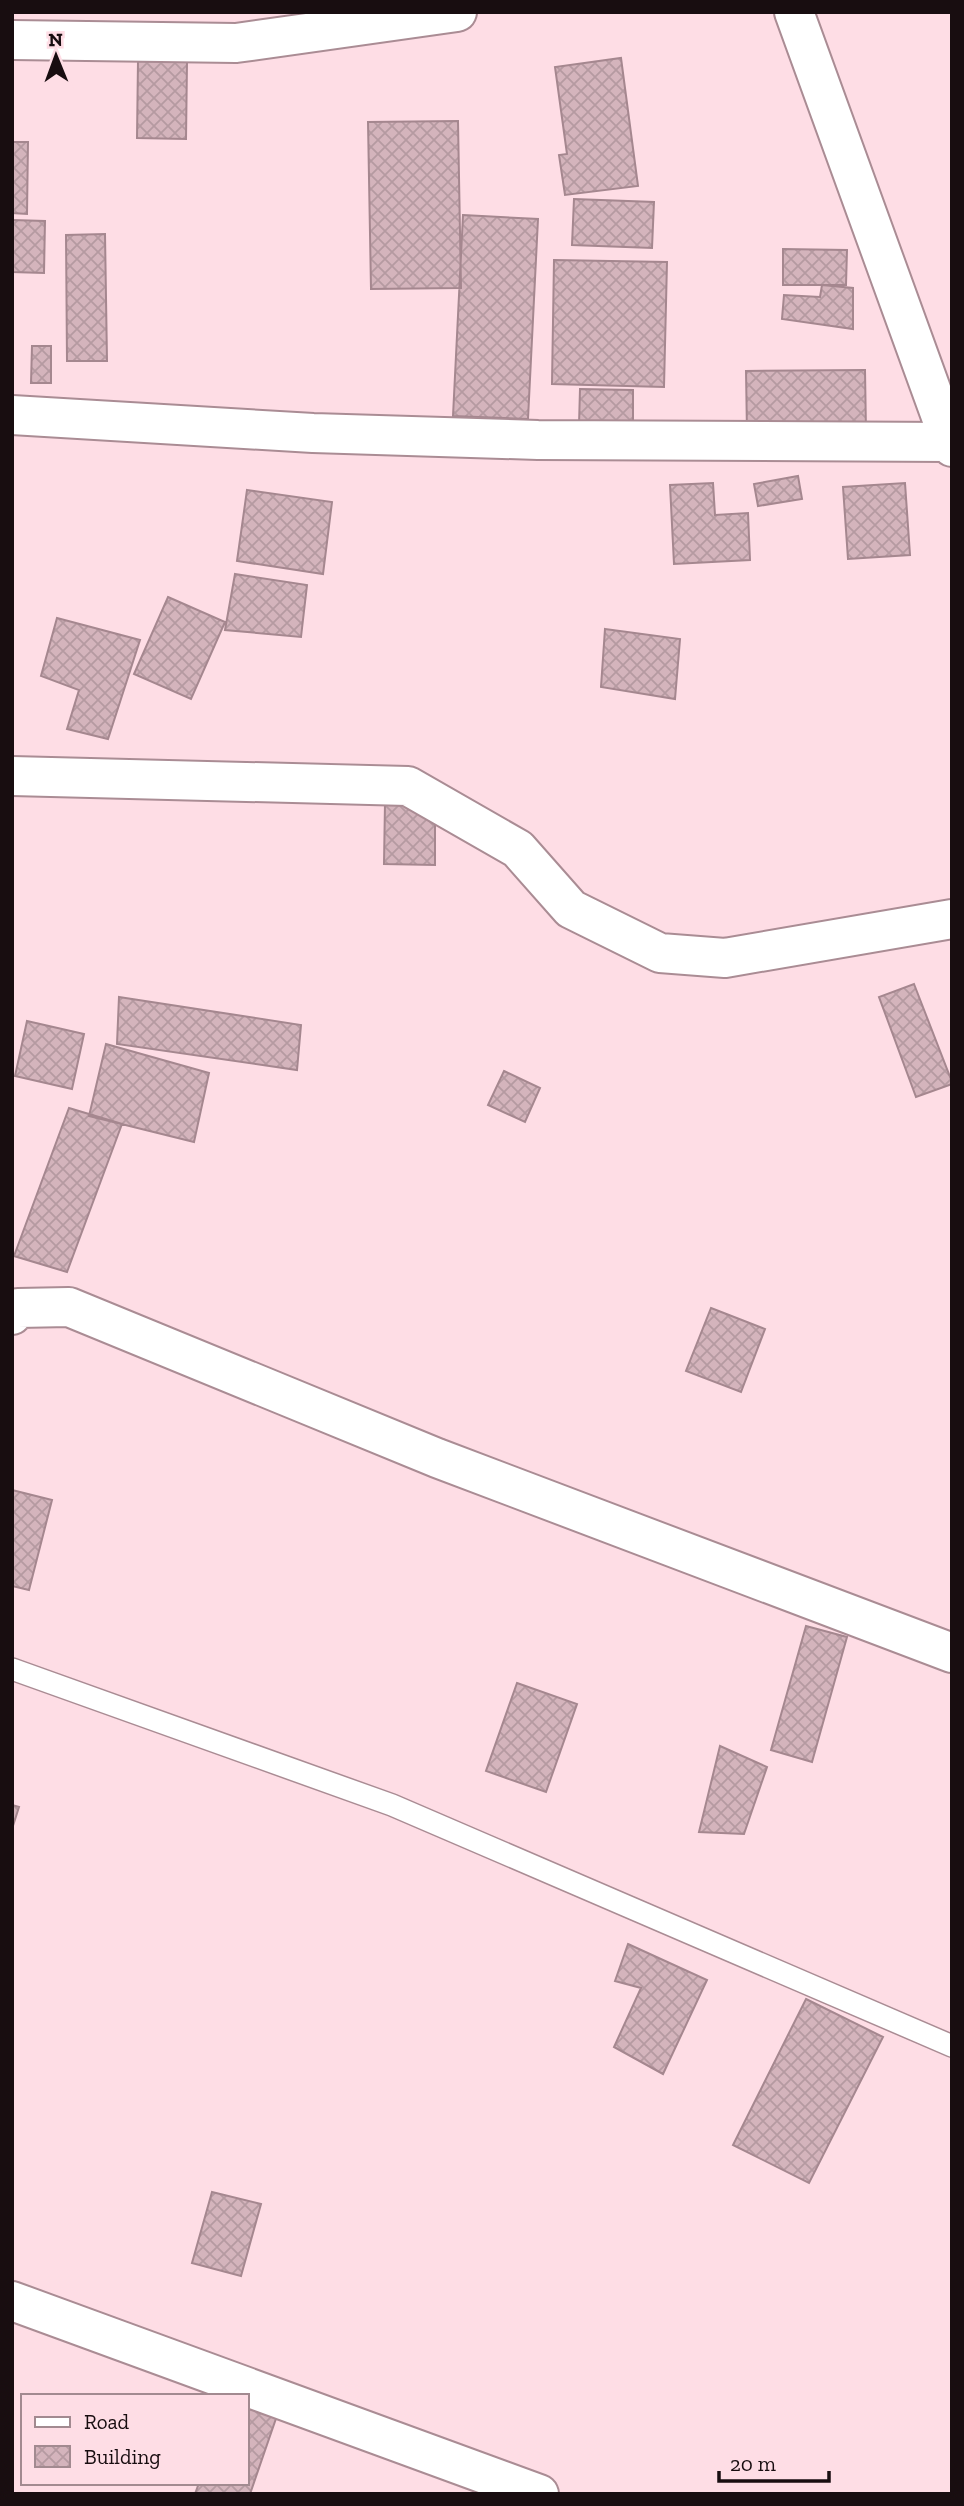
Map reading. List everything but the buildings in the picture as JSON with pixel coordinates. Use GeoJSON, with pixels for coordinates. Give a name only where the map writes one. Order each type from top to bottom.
{"type":"FeatureCollection","features":[{"type":"Feature","properties":{"kind":"street"},"geometry":{"type":"LineString","coordinates":[[12,40],[236,43],[457,12]]}},
{"type":"Feature","properties":{"kind":"street"},"geometry":{"type":"LineString","coordinates":[[12,415],[313,433],[538,440],[948,427],[794,12]]}},
{"type":"Feature","properties":{"kind":"street"},"geometry":{"type":"LineString","coordinates":[[12,776],[408,786],[518,849],[571,909],[660,953],[725,958],[952,919]]}},
{"type":"Feature","properties":{"kind":"street"},"geometry":{"type":"LineString","coordinates":[[12,1315],[18,1308],[69,1307],[437,1458],[952,1653]]}},
{"type":"Feature","properties":{"kind":"street"},"geometry":{"type":"LineString","coordinates":[[12,2301],[539,2494]]}},
{"type":"Feature","properties":{"kind":"lane"},"geometry":{"type":"LineString","coordinates":[[12,1669],[392,1805],[952,2046]]}}]}
